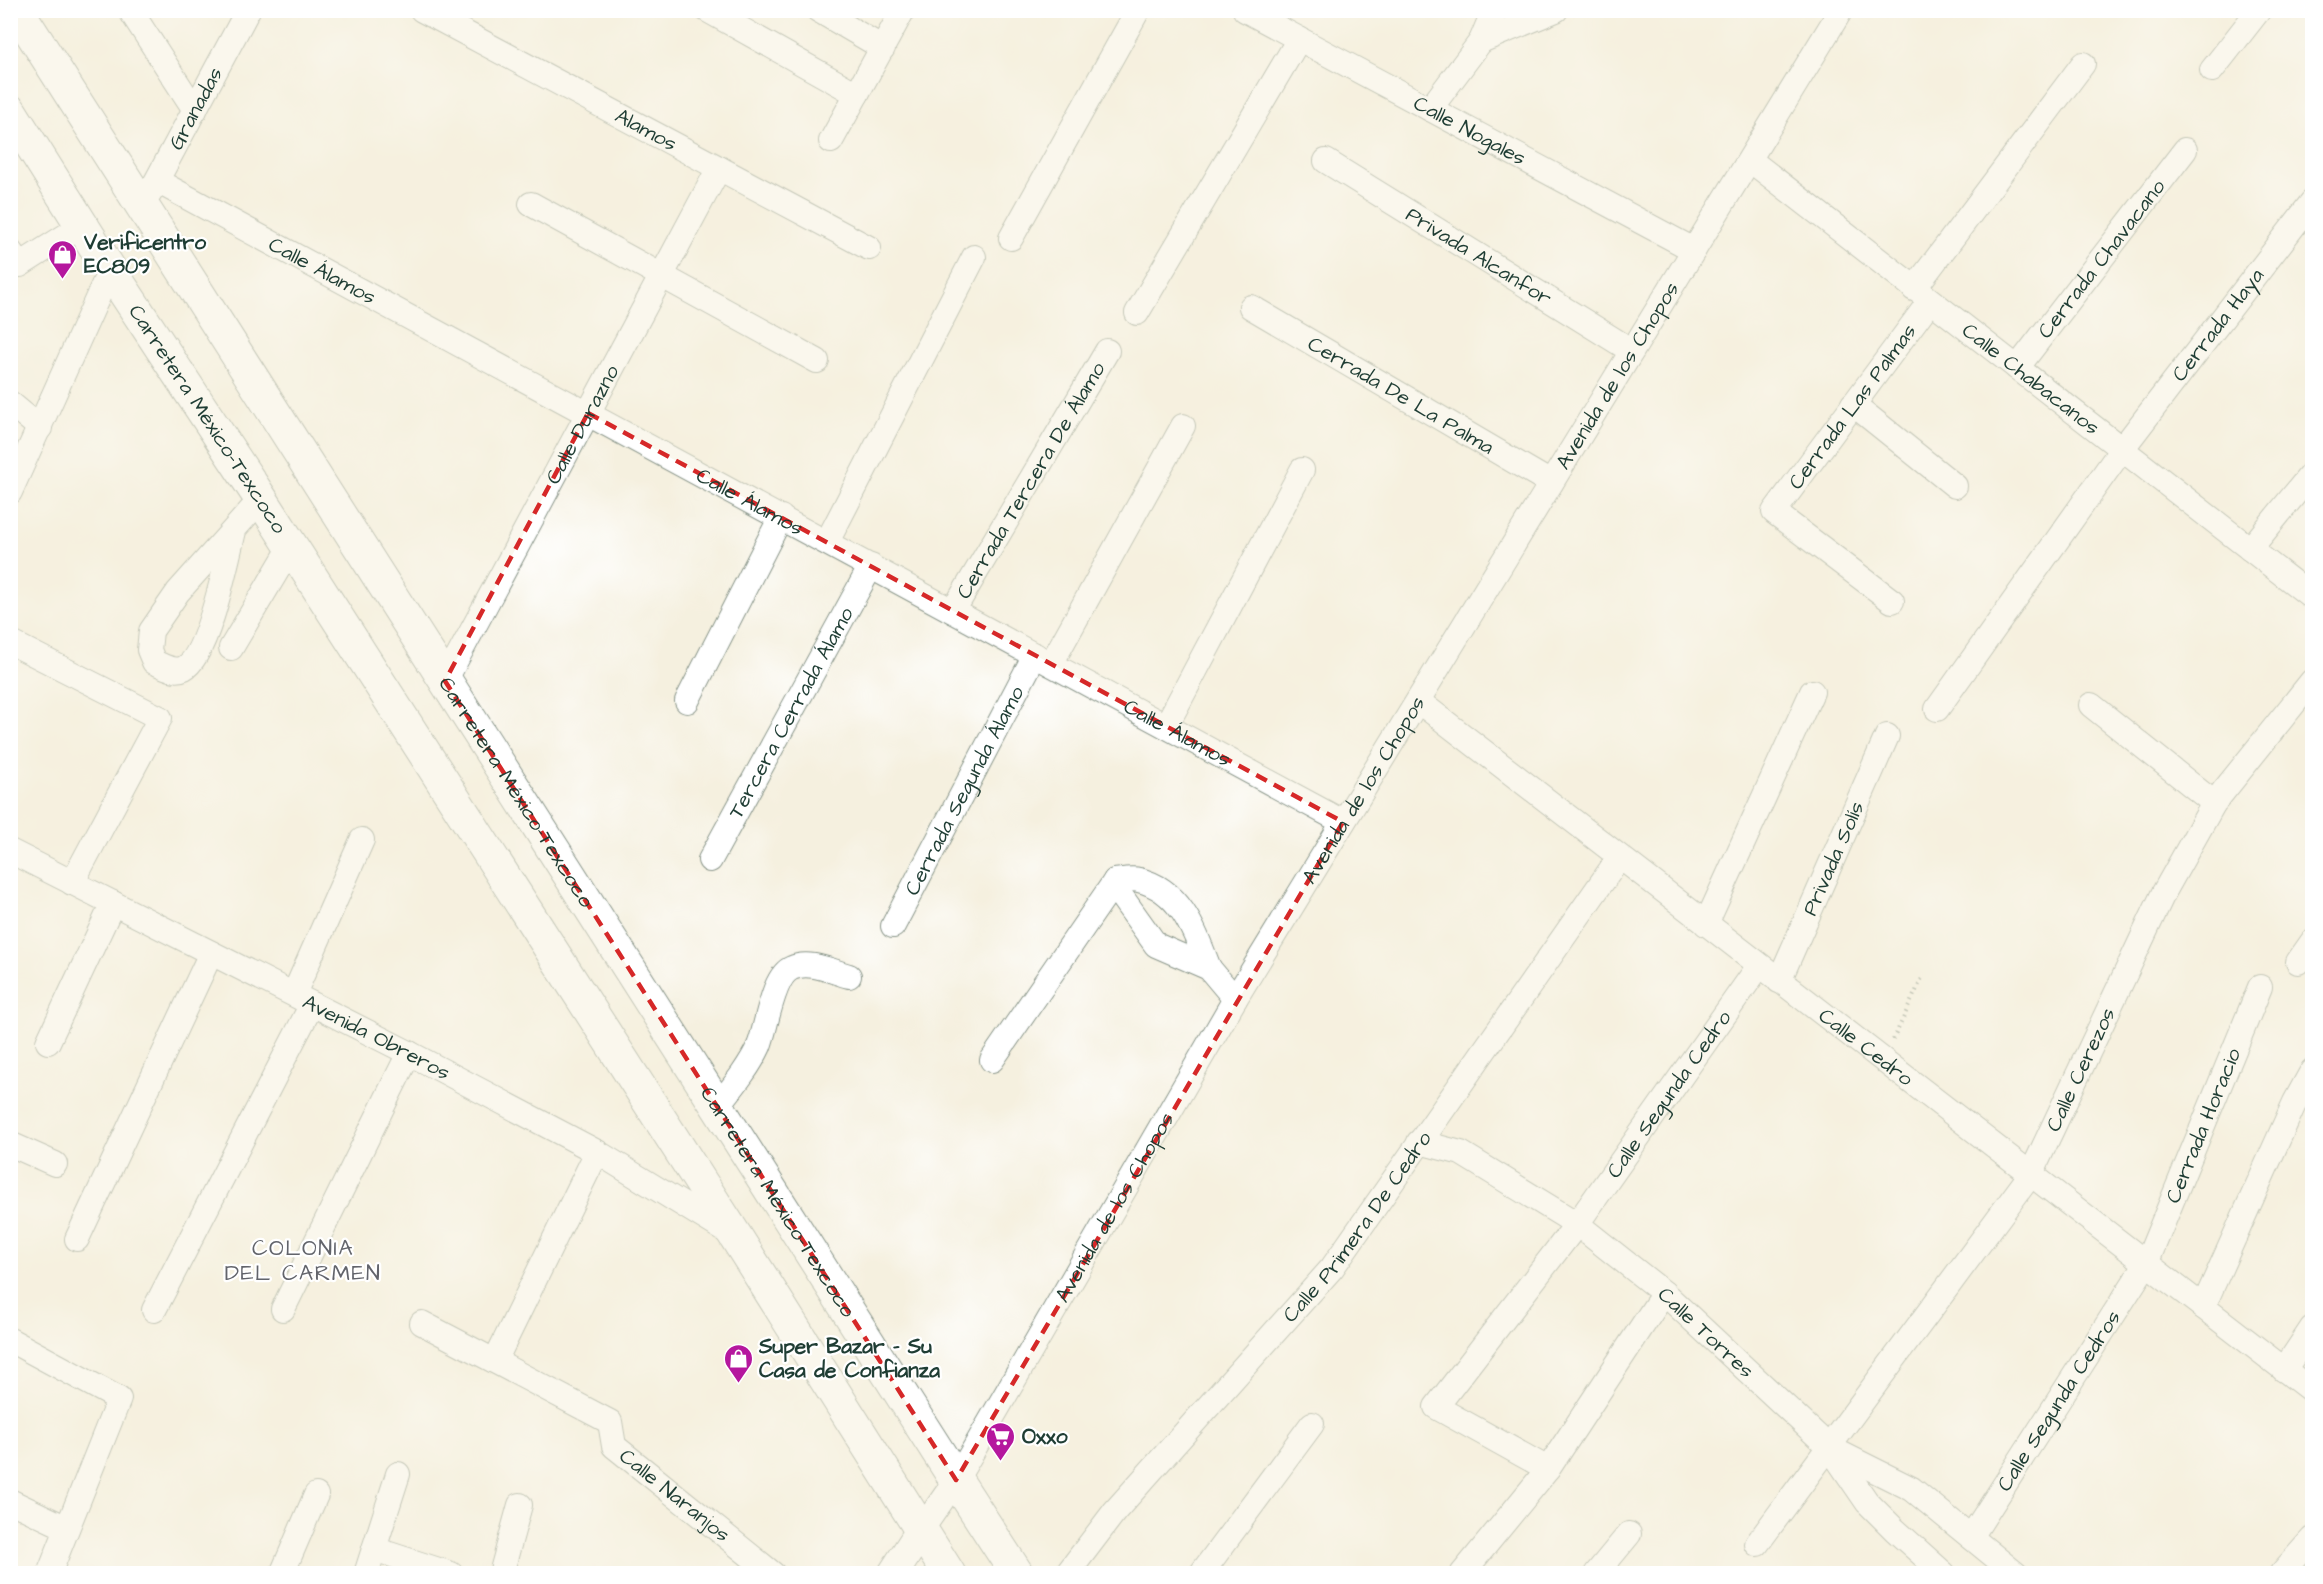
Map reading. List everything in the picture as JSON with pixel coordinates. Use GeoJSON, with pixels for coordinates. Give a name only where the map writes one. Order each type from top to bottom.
{"type":"FeatureCollection","features":[{"type":"Feature","properties":{"kind":"highway","name":"Carretera México-Texcoco"},"geometry":{"type":"LineString","coordinates":[[17,10],[150,194],[445,681],[1017,1574]]}},
{"type":"Feature","properties":{"kind":"highway","name":"Carretera México-Texcoco"},"geometry":{"type":"LineString","coordinates":[[14,125],[83,225],[110,270],[261,499],[736,1237],[949,1574]]}},
{"type":"Feature","properties":{"kind":"main road","name":"Avenida de los Chopos"},"geometry":{"type":"LineString","coordinates":[[893,1574],[922,1529]]}},
{"type":"Feature","properties":{"kind":"street"},"geometry":{"type":"LineString","coordinates":[[130,10],[195,110]]}},
{"type":"Feature","properties":{"kind":"street","name":"Granadas"},"geometry":{"type":"LineString","coordinates":[[150,194],[248,10]]}},
{"type":"Feature","properties":{"kind":"street","name":"Alamos"},"geometry":{"type":"LineString","coordinates":[[422,10],[869,248]]}},
{"type":"Feature","properties":{"kind":"street"},"geometry":{"type":"LineString","coordinates":[[707,10],[857,94]]}},
{"type":"Feature","properties":{"kind":"street"},"geometry":{"type":"LineString","coordinates":[[818,10],[883,48]]}},
{"type":"Feature","properties":{"kind":"street"},"geometry":{"type":"LineString","coordinates":[[831,141],[903,10]]}},
{"type":"Feature","properties":{"kind":"street"},"geometry":{"type":"LineString","coordinates":[[1011,238],[1138,10]]}},
{"type":"Feature","properties":{"kind":"street","name":"Calle Nogales"},"geometry":{"type":"LineString","coordinates":[[1245,10],[1694,250]]}},
{"type":"Feature","properties":{"kind":"street"},"geometry":{"type":"LineString","coordinates":[[1430,109],[1481,41],[1494,10]]}},
{"type":"Feature","properties":{"kind":"street"},"geometry":{"type":"LineString","coordinates":[[1481,41],[1556,10]]}},
{"type":"Feature","properties":{"kind":"street","name":"Avenida de los Chopos"},"geometry":{"type":"LineString","coordinates":[[922,1529],[956,1480],[1235,999],[1841,10]]}},
{"type":"Feature","properties":{"kind":"street"},"geometry":{"type":"LineString","coordinates":[[2212,70],[2259,10]]}},
{"type":"Feature","properties":{"kind":"street"},"geometry":{"type":"LineString","coordinates":[[1137,313],[1299,39]]}},
{"type":"Feature","properties":{"kind":"street","name":"Cerrada Las Palmas"},"geometry":{"type":"LineString","coordinates":[[1892,601],[1774,512],[1853,404],[1922,295],[2083,64]]}},
{"type":"Feature","properties":{"kind":"street","name":"Cerrada Chavacano"},"geometry":{"type":"LineString","coordinates":[[2017,368],[2185,150]]}},
{"type":"Feature","properties":{"kind":"street","name":"Calle Chabacanos"},"geometry":{"type":"LineString","coordinates":[[1750,160],[2313,597]]}},
{"type":"Feature","properties":{"kind":"street","name":"Privada Alcanfor"},"geometry":{"type":"LineString","coordinates":[[1326,161],[1632,351]]}},
{"type":"Feature","properties":{"kind":"street","name":"Calle Durazno"},"geometry":{"type":"LineString","coordinates":[[445,681],[719,168]]}},
{"type":"Feature","properties":{"kind":"street","name":"Calle Álamos"},"geometry":{"type":"LineString","coordinates":[[150,194],[588,413],[1343,822]]}},
{"type":"Feature","properties":{"kind":"street","name":"Cerrada Haya"},"geometry":{"type":"LineString","coordinates":[[1937,709],[2122,449],[2313,202]]}},
{"type":"Feature","properties":{"kind":"street"},"geometry":{"type":"LineString","coordinates":[[531,204],[817,361]]}},
{"type":"Feature","properties":{"kind":"street"},"geometry":{"type":"LineString","coordinates":[[14,262],[83,225]]}},
{"type":"Feature","properties":{"kind":"street"},"geometry":{"type":"LineString","coordinates":[[827,542],[974,257]]}},
{"type":"Feature","properties":{"kind":"street"},"geometry":{"type":"LineString","coordinates":[[10,492],[16,467],[40,428],[110,270]]}},
{"type":"Feature","properties":{"kind":"street","name":"Cerrada De La Palma"},"geometry":{"type":"LineString","coordinates":[[1251,307],[1551,483]]}},
{"type":"Feature","properties":{"kind":"street","name":"Cerrada Tercera De Álamo"},"geometry":{"type":"LineString","coordinates":[[953,611],[1107,351]]}},
{"type":"Feature","properties":{"kind":"street"},"geometry":{"type":"LineString","coordinates":[[10,403],[40,428]]}},
{"type":"Feature","properties":{"kind":"street"},"geometry":{"type":"LineString","coordinates":[[1853,404],[1955,486]]}},
{"type":"Feature","properties":{"kind":"street","name":"Cerrada Segunda Álamo"},"geometry":{"type":"LineString","coordinates":[[893,926],[1043,659],[1183,426]]}},
{"type":"Feature","properties":{"kind":"street"},"geometry":{"type":"LineString","coordinates":[[1166,726],[1302,470]]}},
{"type":"Feature","properties":{"kind":"street"},"geometry":{"type":"LineString","coordinates":[[2250,549],[2313,473]]}},
{"type":"Feature","properties":{"kind":"street"},"geometry":{"type":"LineString","coordinates":[[234,531],[208,632],[196,657],[185,668],[172,670],[154,662],[149,650],[151,631],[178,592],[261,499]]}},
{"type":"Feature","properties":{"kind":"street"},"geometry":{"type":"LineString","coordinates":[[687,701],[781,517]]}},
{"type":"Feature","properties":{"kind":"street"},"geometry":{"type":"LineString","coordinates":[[231,648],[291,547]]}},
{"type":"Feature","properties":{"kind":"street","name":"Tercera Cerrada Álamo"},"geometry":{"type":"LineString","coordinates":[[710,860],[871,566]]}},
{"type":"Feature","properties":{"kind":"street"},"geometry":{"type":"LineString","coordinates":[[10,642],[160,718],[72,883]]}},
{"type":"Feature","properties":{"kind":"street","name":"Calle Cerezos"},"geometry":{"type":"LineString","coordinates":[[1757,1544],[2031,1174],[2163,894],[2214,803],[2313,681]]}},
{"type":"Feature","properties":{"kind":"street"},"geometry":{"type":"LineString","coordinates":[[1706,924],[1812,692]]}},
{"type":"Feature","properties":{"kind":"street","name":"Calle Cedro"},"geometry":{"type":"LineString","coordinates":[[1418,701],[1882,1061],[2313,1391]]}},
{"type":"Feature","properties":{"kind":"street"},"geometry":{"type":"LineString","coordinates":[[2091,705],[2214,803]]}},
{"type":"Feature","properties":{"kind":"street","name":"Privada Solís"},"geometry":{"type":"LineString","coordinates":[[1779,981],[1887,736]]}},
{"type":"Feature","properties":{"kind":"street"},"geometry":{"type":"LineString","coordinates":[[154,1310],[303,999],[362,840]]}},
{"type":"Feature","properties":{"kind":"street","name":"Avenida Obreros"},"geometry":{"type":"LineString","coordinates":[[10,851],[409,1053],[597,1152],[736,1237]]}},
{"type":"Feature","properties":{"kind":"street","name":"Calle Primera De Cedro"},"geometry":{"type":"LineString","coordinates":[[1066,1574],[1115,1511],[1332,1269],[1619,858]]}},
{"type":"Feature","properties":{"kind":"street"},"geometry":{"type":"LineString","coordinates":[[1115,881],[1137,879],[1158,887],[1182,907],[1196,933],[1209,968],[1235,999]]}},
{"type":"Feature","properties":{"kind":"street"},"geometry":{"type":"LineString","coordinates":[[1115,881],[1121,896],[1156,945],[1209,968]]}},
{"type":"Feature","properties":{"kind":"street"},"geometry":{"type":"LineString","coordinates":[[992,1060],[1115,881]]}},
{"type":"Feature","properties":{"kind":"street"},"geometry":{"type":"LineString","coordinates":[[48,1042],[113,903]]}},
{"type":"Feature","properties":{"kind":"street"},"geometry":{"type":"LineString","coordinates":[[2298,962],[2313,942]]}},
{"type":"Feature","properties":{"kind":"street"},"geometry":{"type":"LineString","coordinates":[[77,1239],[211,953]]}},
{"type":"Feature","properties":{"kind":"street"},"geometry":{"type":"LineString","coordinates":[[717,1107],[759,1047],[779,980],[789,968],[805,964],[849,976]]}},
{"type":"Feature","properties":{"kind":"street","name":"Calle Segunda Cedro"},"geometry":{"type":"LineString","coordinates":[[1577,1224],[1759,966]]}},
{"type":"Feature","properties":{"kind":"street","name":"Cerrada Horacio"},"geometry":{"type":"LineString","coordinates":[[2146,1264],[2260,987]]}},
{"type":"Feature","properties":{"kind":"street"},"geometry":{"type":"LineString","coordinates":[[283,1309],[409,1053]]}},
{"type":"Feature","properties":{"kind":"street"},"geometry":{"type":"LineString","coordinates":[[2203,1307],[2295,1102],[2313,1071]]}},
{"type":"Feature","properties":{"kind":"street","name":"Calle Torres"},"geometry":{"type":"LineString","coordinates":[[1419,1142],[1461,1153],[1577,1224],[1664,1293],[1830,1448],[1867,1502],[1944,1574]]}},
{"type":"Feature","properties":{"kind":"street"},"geometry":{"type":"LineString","coordinates":[[10,1144],[55,1164]]}},
{"type":"Feature","properties":{"kind":"street"},"geometry":{"type":"LineString","coordinates":[[495,1361],[597,1152]]}},
{"type":"Feature","properties":{"kind":"street"},"geometry":{"type":"LineString","coordinates":[[1548,1468],[1436,1407],[1577,1224]]}},
{"type":"Feature","properties":{"kind":"street","name":"Calle Segunda Cedros"},"geometry":{"type":"LineString","coordinates":[[1971,1538],[2146,1264]]}},
{"type":"Feature","properties":{"kind":"street"},"geometry":{"type":"LineString","coordinates":[[1462,1574],[1548,1468],[1664,1293]]}},
{"type":"Feature","properties":{"kind":"street","name":"Calle Naranjos"},"geometry":{"type":"LineString","coordinates":[[422,1323],[610,1422],[614,1446],[773,1574]]}},
{"type":"Feature","properties":{"kind":"street"},"geometry":{"type":"LineString","coordinates":[[2284,1370],[2313,1328]]}},
{"type":"Feature","properties":{"kind":"street"},"geometry":{"type":"LineString","coordinates":[[10,1340],[119,1399],[49,1574]]}},
{"type":"Feature","properties":{"kind":"street"},"geometry":{"type":"LineString","coordinates":[[1201,1574],[1312,1424]]}},
{"type":"Feature","properties":{"kind":"street","name":"Calle Torres"},"geometry":{"type":"LineString","coordinates":[[1830,1448],[1912,1489],[2016,1574]]}},
{"type":"Feature","properties":{"kind":"street"},"geometry":{"type":"LineString","coordinates":[[366,1574],[398,1474]]}},
{"type":"Feature","properties":{"kind":"street"},"geometry":{"type":"LineString","coordinates":[[282,1574],[316,1495]]}},
{"type":"Feature","properties":{"kind":"street"},"geometry":{"type":"LineString","coordinates":[[10,1501],[67,1528]]}},
{"type":"Feature","properties":{"kind":"street"},"geometry":{"type":"LineString","coordinates":[[501,1574],[520,1505]]}},
{"type":"Feature","properties":{"kind":"street"},"geometry":{"type":"LineString","coordinates":[[1596,1574],[1629,1534]]}},
{"type":"Feature","properties":{"kind":"street"},"geometry":{"type":"LineString","coordinates":[[2281,1574],[2313,1539]]}},
{"type":"Feature","properties":{"kind":"street"},"geometry":{"type":"LineString","coordinates":[[374,1549],[452,1574]]}},
{"type":"Feature","properties":{"kind":"path"},"geometry":{"type":"LineString","coordinates":[[1882,1061],[1922,978]]}},
{"type":"Feature","properties":{"kind":"highlighted area"},"geometry":{"type":"Polygon","coordinates":[[[588,413],[1343,822],[956,1480],[717,1107],[445,681],[588,413]]]}},
{"type":"Feature","properties":{"kind":"place","name":"Verificentro EC809"},"geometry":{"type":"Point","coordinates":[63,280]}},
{"type":"Feature","properties":{"kind":"place","name":"Super Bazar - Su Casa de Confianza"},"geometry":{"type":"Point","coordinates":[738,1384]}},
{"type":"Feature","properties":{"kind":"place","name":"Oxxo"},"geometry":{"type":"Point","coordinates":[1001,1462]}},
{"type":"Feature","properties":{"kind":"district","name":"COLONIA DEL CARMEN"},"geometry":{"type":"Point","coordinates":[303,1260]}}]}
